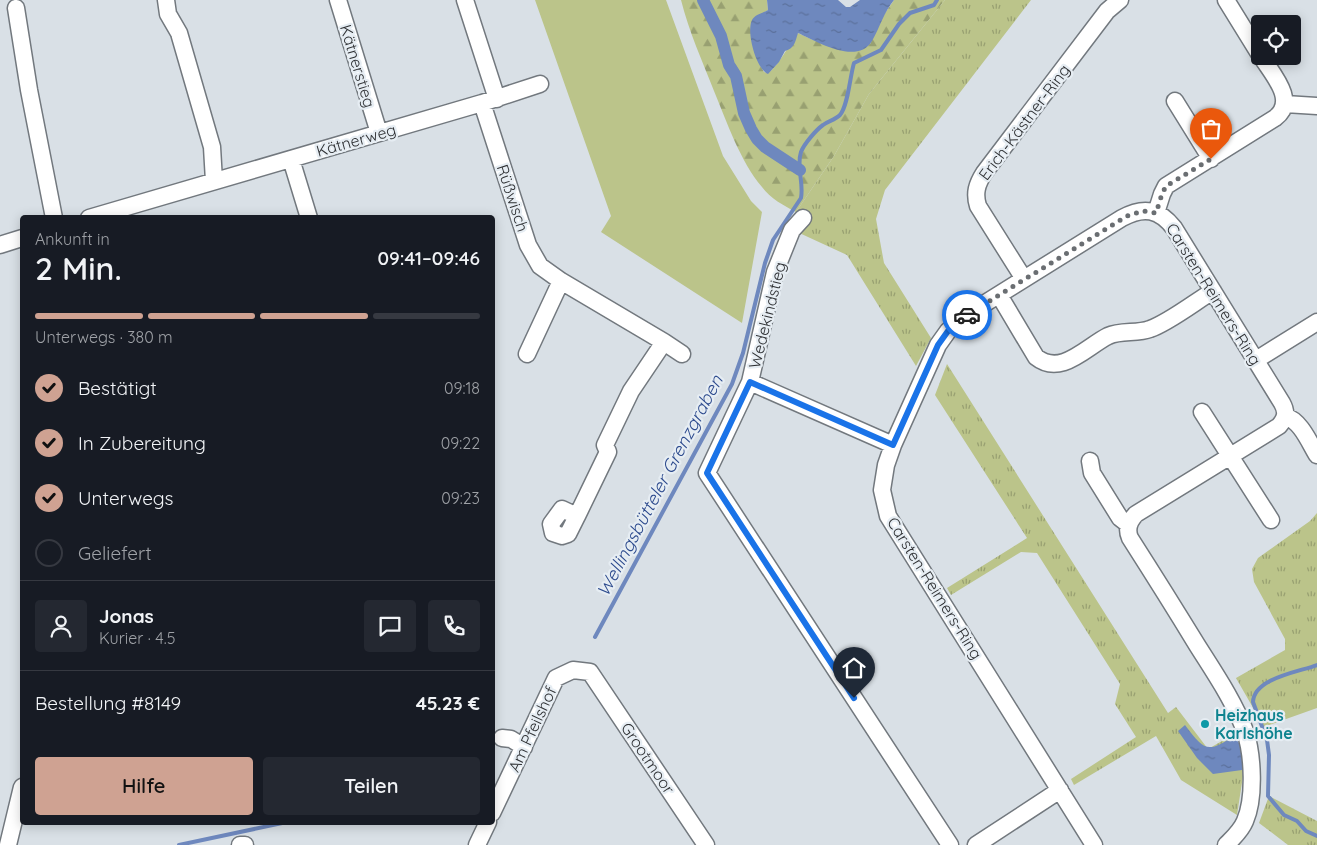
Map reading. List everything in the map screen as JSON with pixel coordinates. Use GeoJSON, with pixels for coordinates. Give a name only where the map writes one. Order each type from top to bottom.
{"type":"FeatureCollection","features":[{"type":"Feature","properties":{"kind":"street","name":"Kätnerstieg"},"geometry":{"type":"LineString","coordinates":[[338,0],[379,133]]}},
{"type":"Feature","properties":{"kind":"street"},"geometry":{"type":"LineString","coordinates":[[465,0],[490,101]]}},
{"type":"Feature","properties":{"kind":"street","name":"Erich-Kästner-Ring"},"geometry":{"type":"LineString","coordinates":[[1024,279],[978,206],[976,196],[978,184],[984,173],[1107,11],[1120,0]]}},
{"type":"Feature","properties":{"kind":"street"},"geometry":{"type":"LineString","coordinates":[[1226,0],[1251,40]]}},
{"type":"Feature","properties":{"kind":"street"},"geometry":{"type":"LineString","coordinates":[[167,7],[179,33],[212,147],[214,181]]}},
{"type":"Feature","properties":{"kind":"street"},"geometry":{"type":"LineString","coordinates":[[16,8],[29,90],[53,215]]}},
{"type":"Feature","properties":{"kind":"street"},"geometry":{"type":"LineString","coordinates":[[1156,213],[1166,186],[1275,118],[1283,111],[1285,104],[1282,90],[1266,65]]}},
{"type":"Feature","properties":{"kind":"street","name":"Kätnerweg"},"geometry":{"type":"LineString","coordinates":[[99,215],[490,101],[540,84]]}},
{"type":"Feature","properties":{"kind":"street","name":"Rüßwisch"},"geometry":{"type":"LineString","coordinates":[[490,101],[528,245],[540,266],[561,281],[682,354]]}},
{"type":"Feature","properties":{"kind":"street"},"geometry":{"type":"LineString","coordinates":[[1176,101],[1211,159]]}},
{"type":"Feature","properties":{"kind":"street"},"geometry":{"type":"LineString","coordinates":[[1285,104],[1317,106]]}},
{"type":"Feature","properties":{"kind":"street"},"geometry":{"type":"LineString","coordinates":[[291,159],[308,215]]}},
{"type":"Feature","properties":{"kind":"street","name":"Carsten-Reimers-Ring"},"geometry":{"type":"LineString","coordinates":[[1094,845],[888,516],[882,490],[886,465],[893,445],[943,338],[961,319],[1127,216],[1143,211],[1156,213],[1168,220],[1174,228],[1282,403],[1286,416]]}},
{"type":"Feature","properties":{"kind":"street","name":"Wedekindstieg"},"geometry":{"type":"LineString","coordinates":[[803,218],[792,230],[775,272],[750,382],[893,445]]}},
{"type":"Feature","properties":{"kind":"street"},"geometry":{"type":"LineString","coordinates":[[0,245],[20,239]]}},
{"type":"Feature","properties":{"kind":"street"},"geometry":{"type":"LineString","coordinates":[[527,354],[561,281]]}},
{"type":"Feature","properties":{"kind":"street"},"geometry":{"type":"LineString","coordinates":[[998,295],[1036,356],[1045,363],[1054,364],[1071,359],[1113,334],[1150,329],[1213,291]]}},
{"type":"Feature","properties":{"kind":"street"},"geometry":{"type":"LineString","coordinates":[[1256,360],[1317,322]]}},
{"type":"Feature","properties":{"kind":"street"},"geometry":{"type":"LineString","coordinates":[[577,516],[608,452],[605,445],[631,391],[664,342]]}},
{"type":"Feature","properties":{"kind":"street"},"geometry":{"type":"LineString","coordinates":[[750,382],[707,473],[950,845]]}},
{"type":"Feature","properties":{"kind":"street"},"geometry":{"type":"LineString","coordinates":[[1202,412],[1271,520]]}},
{"type":"Feature","properties":{"kind":"street"},"geometry":{"type":"LineString","coordinates":[[1226,845],[1242,828],[1248,810],[1251,788],[1251,763],[1245,731],[1220,681],[1130,538],[1128,532],[1129,525],[1136,514],[1279,426],[1286,416],[1298,424],[1317,455]]}},
{"type":"Feature","properties":{"kind":"street"},"geometry":{"type":"LineString","coordinates":[[1090,461],[1092,473],[1120,518],[1129,525]]}},
{"type":"Feature","properties":{"kind":"street","name":"Am Pfeilshof"},"geometry":{"type":"LineString","coordinates":[[495,807],[556,678],[573,670],[590,672]]}},
{"type":"Feature","properties":{"kind":"street","name":"Grootmoor"},"geometry":{"type":"LineString","coordinates":[[590,672],[706,845]]}},
{"type":"Feature","properties":{"kind":"street"},"geometry":{"type":"LineString","coordinates":[[502,738],[511,739],[524,747]]}},
{"type":"Feature","properties":{"kind":"street"},"geometry":{"type":"LineString","coordinates":[[976,845],[1060,790]]}},
{"type":"Feature","properties":{"kind":"street"},"geometry":{"type":"LineString","coordinates":[[8,845],[20,795]]}},
{"type":"Feature","properties":{"kind":"street"},"geometry":{"type":"LineString","coordinates":[[477,845],[487,825]]}},
{"type":"Feature","properties":{"kind":"street"},"geometry":{"type":"LineString","coordinates":[[240,845],[245,845]]}},
{"type":"Feature","properties":{"kind":"green space"},"geometry":{"type":"Polygon","coordinates":[[[535,0],[666,0],[723,156],[751,201],[762,212],[742,323],[601,232],[611,216],[535,0]]]}},
{"type":"Feature","properties":{"kind":"green space"},"geometry":{"type":"Polygon","coordinates":[[[681,0],[767,0],[768,10],[765,12],[760,65],[764,72],[768,73],[779,61],[798,33],[813,40],[870,44],[883,16],[894,0],[945,0],[869,94],[834,156],[796,212],[769,195],[747,165],[729,128],[700,57],[681,0]]]}},
{"type":"Feature","properties":{"kind":"green space"},"geometry":{"type":"Polygon","coordinates":[[[945,0],[1031,0],[885,190],[876,219],[884,263],[931,338],[916,366],[847,255],[795,231],[790,225],[796,212],[834,156],[869,94],[945,0]]]}},
{"type":"Feature","properties":{"kind":"green space"},"geometry":{"type":"Polygon","coordinates":[[[947,364],[1168,713],[1176,707],[1208,749],[1236,733],[1243,776],[1237,815],[1181,780],[1156,736],[1074,785],[1071,779],[1136,737],[1115,704],[1120,684],[1037,553],[1021,552],[951,595],[947,588],[1027,538],[935,395],[947,364]]]}},
{"type":"Feature","properties":{"kind":"green space"},"geometry":{"type":"Polygon","coordinates":[[[1317,513],[1317,708],[1264,727],[1236,678],[1285,650],[1285,639],[1254,582],[1252,569],[1258,558],[1310,521],[1317,513]]]}},
{"type":"Feature","properties":{"kind":"green space"},"geometry":{"type":"Polygon","coordinates":[[[1269,796],[1317,821],[1317,845],[1288,845],[1259,823],[1269,796]]]}},
{"type":"Feature","properties":{"kind":"water"},"geometry":{"type":"Polygon","coordinates":[[[767,0],[838,0],[846,7],[850,7],[860,0],[894,0],[872,41],[865,48],[847,52],[825,46],[798,33],[793,46],[785,51],[779,62],[768,74],[756,58],[750,33],[753,18],[768,10],[767,0]]]}},
{"type":"Feature","properties":{"kind":"water"},"geometry":{"type":"Polygon","coordinates":[[[1185,725],[1197,740],[1206,747],[1218,745],[1234,736],[1242,752],[1242,770],[1213,774],[1197,758],[1178,731],[1185,725]]]}},
{"type":"Feature","properties":{"kind":"waterway"},"geometry":{"type":"LineString","coordinates":[[703,0],[721,36],[729,65],[736,76],[744,113],[751,129],[765,147],[800,170]]}},
{"type":"Feature","properties":{"kind":"waterway","name":"Wellingsbütteler Grenzgraben"},"geometry":{"type":"LineString","coordinates":[[595,637],[732,384],[743,353],[765,263],[773,240],[801,198],[802,186],[799,163],[801,152],[807,141],[817,130],[838,117],[843,111],[854,63],[881,50],[899,24],[910,13],[934,5],[937,0]]}},
{"type":"Feature","properties":{"kind":"waterway"},"geometry":{"type":"LineString","coordinates":[[1317,665],[1289,673],[1269,682],[1255,694],[1253,702],[1267,740],[1269,755],[1268,796],[1284,815],[1297,821],[1306,831],[1317,836]]}},
{"type":"Feature","properties":{"kind":"waterway"},"geometry":{"type":"LineString","coordinates":[[179,845],[273,825]]}},
{"type":"Feature","properties":{"kind":"way so far"},"geometry":{"type":"LineString","coordinates":[[967,315],[1127,216],[1143,211],[1156,213],[1166,186],[1211,159]]}},
{"type":"Feature","properties":{"kind":"place","name":"Heizhaus Karlshöhe"},"geometry":{"type":"Point","coordinates":[1205,724]}},
{"type":"Feature","properties":{"kind":"route"},"geometry":{"type":"LineString","coordinates":[[854,698],[707,473],[750,382],[893,445],[938,345],[948,331],[967,315]]}}]}
